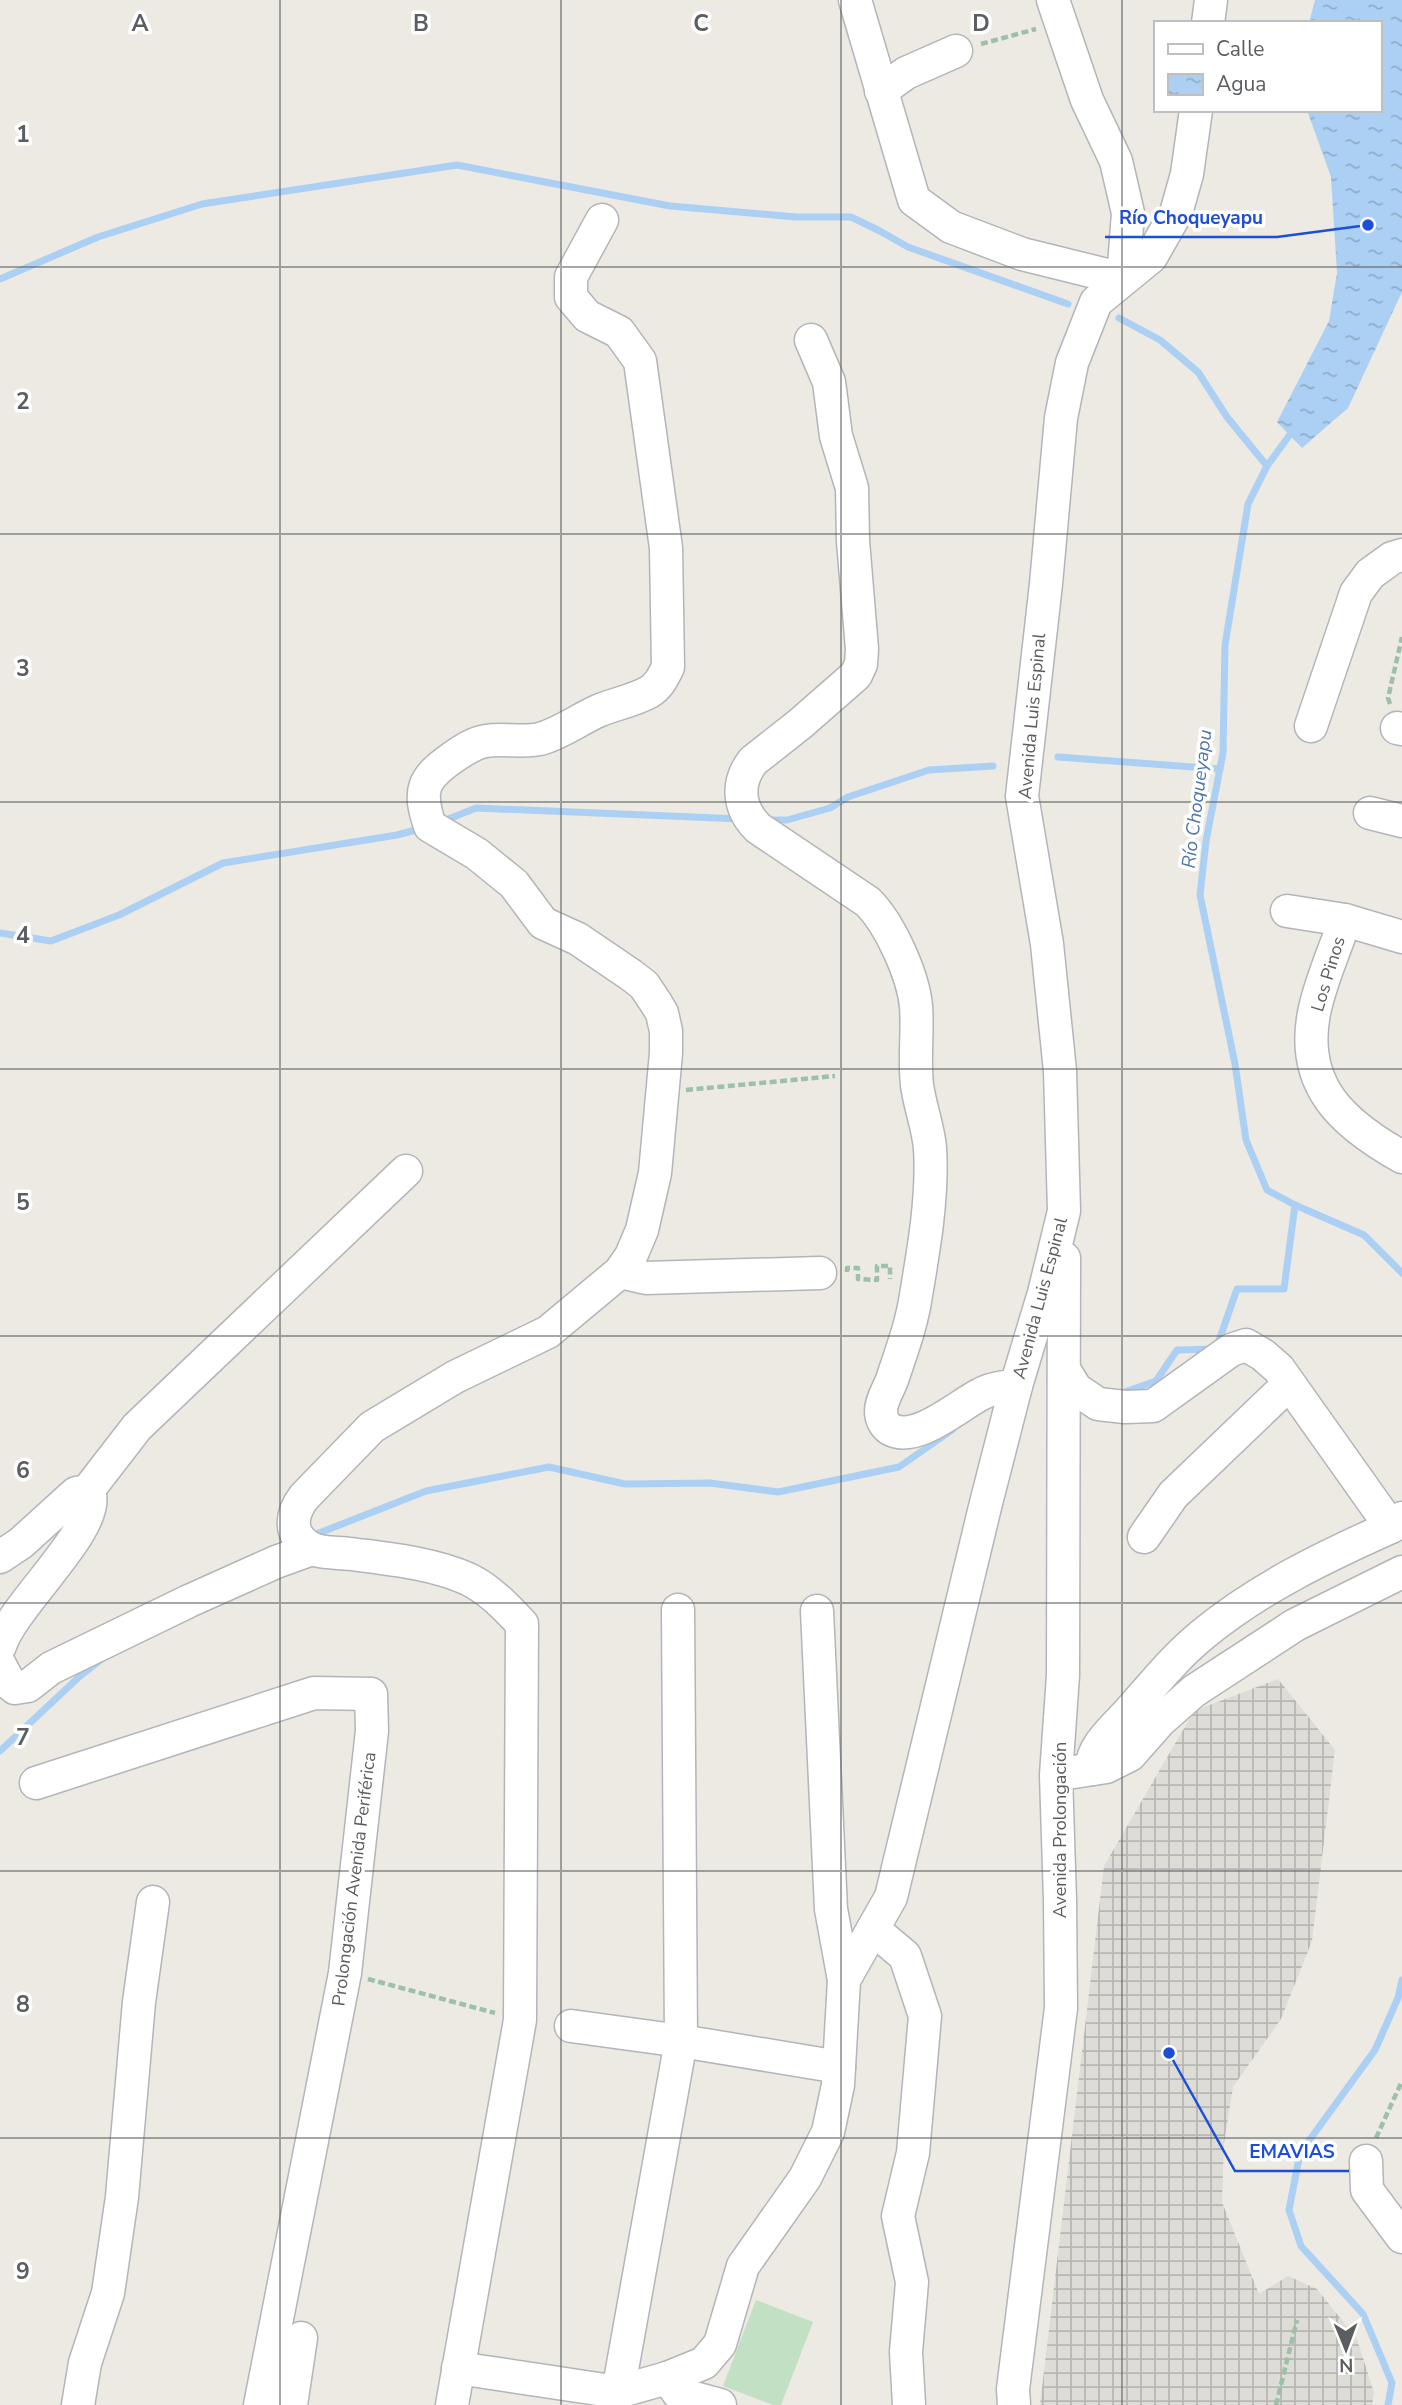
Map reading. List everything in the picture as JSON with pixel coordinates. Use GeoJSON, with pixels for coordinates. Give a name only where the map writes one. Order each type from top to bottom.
{"type":"FeatureCollection","features":[{"type":"Feature","properties":{"kind":"street"},"geometry":{"type":"LineString","coordinates":[[855,0],[914,200],[951,227],[1022,254],[1123,279],[1128,213],[1116,161],[1087,100],[1057,11]]}},
{"type":"Feature","properties":{"kind":"street"},"geometry":{"type":"LineString","coordinates":[[1208,21],[1211,0]]}},
{"type":"Feature","properties":{"kind":"street"},"geometry":{"type":"LineString","coordinates":[[881,91],[905,73],[956,51]]}},
{"type":"Feature","properties":{"kind":"street","name":"Avenida Luis Espinal"},"geometry":{"type":"LineString","coordinates":[[616,2398],[704,2363],[720,2344],[743,2266],[805,2178],[828,2132],[838,2085],[844,1980],[891,1897],[1016,1386],[1044,1293],[1064,1211],[1060,1071],[1047,944],[1022,796],[1046,584],[1061,418],[1072,363],[1096,302],[1151,257],[1176,213],[1187,174],[1196,112]]}},
{"type":"Feature","properties":{"kind":"street"},"geometry":{"type":"LineString","coordinates":[[312,1549],[295,1534],[292,1522],[295,1508],[372,1427],[455,1377],[548,1332],[620,1272],[631,1256],[642,1230],[655,1173],[666,1031],[662,1013],[644,985],[578,939],[543,923],[514,884],[477,854],[430,826],[424,809],[424,791],[435,770],[472,745],[481,741],[521,741],[553,735],[599,711],[649,692],[659,684],[668,667],[666,548],[640,361],[619,332],[587,316],[571,297],[571,277],[603,220]]}},
{"type":"Feature","properties":{"kind":"street"},"geometry":{"type":"LineString","coordinates":[[811,340],[829,382],[836,436],[852,488],[861,664],[856,675],[835,695],[753,761],[744,773],[740,788],[741,802],[749,820],[758,828],[868,902],[889,929],[914,989],[917,1085],[927,1126],[930,1178],[916,1297],[906,1338],[881,1408],[884,1424],[902,1433],[919,1429],[981,1394],[999,1387],[1016,1386]]}},
{"type":"Feature","properties":{"kind":"street"},"geometry":{"type":"LineString","coordinates":[[1311,726],[1356,593],[1370,574],[1392,558],[1402,555]]}},
{"type":"Feature","properties":{"kind":"street"},"geometry":{"type":"LineString","coordinates":[[1370,813],[1402,821]]}},
{"type":"Feature","properties":{"kind":"street"},"geometry":{"type":"LineString","coordinates":[[1287,911],[1345,920],[1402,937]]}},
{"type":"Feature","properties":{"kind":"street","name":"Los Pinos"},"geometry":{"type":"LineString","coordinates":[[1345,920],[1314,1012],[1311,1047],[1316,1076],[1331,1102],[1354,1126],[1398,1147]]}},
{"type":"Feature","properties":{"kind":"street"},"geometry":{"type":"LineString","coordinates":[[86,1493],[137,1427],[406,1171]]}},
{"type":"Feature","properties":{"kind":"street","name":"Avenida Prolongación"},"geometry":{"type":"LineString","coordinates":[[1014,2405],[1013,2389],[1061,2008],[1056,1774],[1063,1675],[1064,1211]]}},
{"type":"Feature","properties":{"kind":"street"},"geometry":{"type":"LineString","coordinates":[[620,1272],[646,1278],[820,1273]]}},
{"type":"Feature","properties":{"kind":"street"},"geometry":{"type":"LineString","coordinates":[[1065,1371],[1076,1389],[1098,1404],[1153,1406],[1231,1350],[1246,1345],[1264,1355],[1279,1369],[1397,1523],[1294,1574],[1243,1604],[1201,1636],[1167,1668],[1107,1735],[1094,1754],[1092,1769]]}},
{"type":"Feature","properties":{"kind":"street"},"geometry":{"type":"LineString","coordinates":[[1144,1537],[1173,1495],[1289,1384]]}},
{"type":"Feature","properties":{"kind":"street"},"geometry":{"type":"LineString","coordinates":[[0,1557],[21,1543],[76,1493],[90,1495],[89,1510],[69,1546],[16,1616],[0,1646]]}},
{"type":"Feature","properties":{"kind":"street"},"geometry":{"type":"LineString","coordinates":[[0,1665],[15,1688],[28,1686],[51,1668],[80,1653],[189,1601],[312,1549],[417,1564],[452,1573],[470,1580],[495,1597],[522,1624],[520,2020],[452,2405]]}},
{"type":"Feature","properties":{"kind":"street"},"geometry":{"type":"LineString","coordinates":[[1056,1774],[1106,1767],[1130,1755],[1160,1721],[1194,1691],[1294,1625],[1402,1572]]}},
{"type":"Feature","properties":{"kind":"street"},"geometry":{"type":"LineString","coordinates":[[458,2368],[616,2398],[681,2041],[678,1609]]}},
{"type":"Feature","properties":{"kind":"street"},"geometry":{"type":"LineString","coordinates":[[817,1611],[831,1909],[844,1980]]}},
{"type":"Feature","properties":{"kind":"street","name":"Prolongación Avenida Periférica"},"geometry":{"type":"LineString","coordinates":[[36,1783],[314,1693],[371,1694],[372,1731],[345,1973],[260,2405]]}},
{"type":"Feature","properties":{"kind":"street"},"geometry":{"type":"LineString","coordinates":[[78,2405],[85,2363],[108,2293],[132,2100],[139,2002],[153,1902]]}},
{"type":"Feature","properties":{"kind":"street"},"geometry":{"type":"LineString","coordinates":[[873,1929],[905,1956],[925,2016],[913,2153],[898,2216],[912,2281],[906,2352],[909,2405]]}},
{"type":"Feature","properties":{"kind":"street"},"geometry":{"type":"LineString","coordinates":[[571,2026],[839,2067]]}},
{"type":"Feature","properties":{"kind":"street"},"geometry":{"type":"LineString","coordinates":[[1366,2161],[1367,2190],[1402,2237]]}},
{"type":"Feature","properties":{"kind":"street"},"geometry":{"type":"LineString","coordinates":[[291,2405],[301,2338]]}},
{"type":"Feature","properties":{"kind":"street"},"geometry":{"type":"LineString","coordinates":[[667,2378],[680,2394],[720,2405]]}},
{"type":"Feature","properties":{"kind":"path"},"geometry":{"type":"LineString","coordinates":[[956,51],[1057,11]]}},
{"type":"Feature","properties":{"kind":"path"},"geometry":{"type":"LineString","coordinates":[[1399,728],[1388,698],[1402,637]]}},
{"type":"Feature","properties":{"kind":"path"},"geometry":{"type":"LineString","coordinates":[[663,1093],[835,1076]]}},
{"type":"Feature","properties":{"kind":"path"},"geometry":{"type":"LineString","coordinates":[[820,1273],[833,1269],[835,1279],[847,1279],[846,1268],[858,1268],[858,1279],[877,1280],[877,1266],[891,1266],[890,1280],[895,1279],[899,1269]]}},
{"type":"Feature","properties":{"kind":"path"},"geometry":{"type":"LineString","coordinates":[[345,1973],[520,2020]]}},
{"type":"Feature","properties":{"kind":"path"},"geometry":{"type":"LineString","coordinates":[[1366,2161],[1402,2081]]}},
{"type":"Feature","properties":{"kind":"path"},"geometry":{"type":"LineString","coordinates":[[1276,2405],[1297,2320]]}},
{"type":"Feature","properties":{"kind":"shaded area"},"geometry":{"type":"Polygon","coordinates":[[[1278,1679],[1335,1750],[1312,1941],[1281,2019],[1233,2087],[1224,2143],[1222,2202],[1259,2294],[1288,2276],[1317,2289],[1357,2339],[1374,2393],[1372,2405],[1040,2405],[1104,1866],[1194,1711],[1278,1679]]]}},
{"type":"Feature","properties":{"kind":"green space"},"geometry":{"type":"Polygon","coordinates":[[[756,2300],[813,2322],[781,2405],[773,2405],[723,2386],[756,2300]]]}},
{"type":"Feature","properties":{"kind":"water"},"geometry":{"type":"Polygon","coordinates":[[[1315,0],[1402,0],[1402,292],[1348,408],[1302,448],[1277,422],[1329,321],[1337,273],[1331,177],[1308,112],[1381,112],[1381,21],[1310,21],[1315,0]]]}},
{"type":"Feature","properties":{"kind":"waterway"},"geometry":{"type":"LineString","coordinates":[[0,279],[98,237],[202,204],[457,165],[670,206],[796,217],[851,217],[908,247],[1068,304]]}},
{"type":"Feature","properties":{"kind":"waterway"},"geometry":{"type":"LineString","coordinates":[[1119,318],[1160,340],[1198,372],[1227,417],[1267,466]]}},
{"type":"Feature","properties":{"kind":"waterway","name":"Río Choqueyapu"},"geometry":{"type":"LineString","coordinates":[[1294,429],[1267,466],[1248,504],[1225,645],[1223,753],[1206,841],[1200,895],[1235,1064],[1246,1140],[1267,1190],[1364,1235],[1402,1273]]}},
{"type":"Feature","properties":{"kind":"waterway"},"geometry":{"type":"LineString","coordinates":[[1058,757],[1220,769]]}},
{"type":"Feature","properties":{"kind":"waterway"},"geometry":{"type":"LineString","coordinates":[[767,820],[787,820],[830,808],[848,797],[929,770],[993,766]]}},
{"type":"Feature","properties":{"kind":"waterway"},"geometry":{"type":"LineString","coordinates":[[441,822],[476,808],[741,819]]}},
{"type":"Feature","properties":{"kind":"waterway"},"geometry":{"type":"LineString","coordinates":[[0,933],[51,941],[119,915],[223,863],[397,835],[423,828]]}},
{"type":"Feature","properties":{"kind":"waterway"},"geometry":{"type":"LineString","coordinates":[[1122,1393],[1156,1381],[1177,1350],[1216,1349],[1237,1289],[1284,1289],[1295,1205]]}},
{"type":"Feature","properties":{"kind":"waterway"},"geometry":{"type":"LineString","coordinates":[[309,1537],[426,1491],[549,1467],[625,1484],[710,1483],[778,1492],[899,1467],[952,1430]]}},
{"type":"Feature","properties":{"kind":"waterway"},"geometry":{"type":"LineString","coordinates":[[0,1751],[103,1658]]}},
{"type":"Feature","properties":{"kind":"waterway","name":"Río Choqueyapu"},"geometry":{"type":"LineString","coordinates":[[1388,2405],[1392,2383],[1363,2314],[1301,2246],[1289,2210],[1300,2153],[1375,2050],[1398,1998],[1402,1980]]}},
{"type":"Feature","properties":{"kind":"place","name":"Río Choqueyapu"},"geometry":{"type":"Point","coordinates":[1368,225]}},
{"type":"Feature","properties":{"kind":"place","name":"EMAVIAS"},"geometry":{"type":"Point","coordinates":[1169,2053]}}]}
